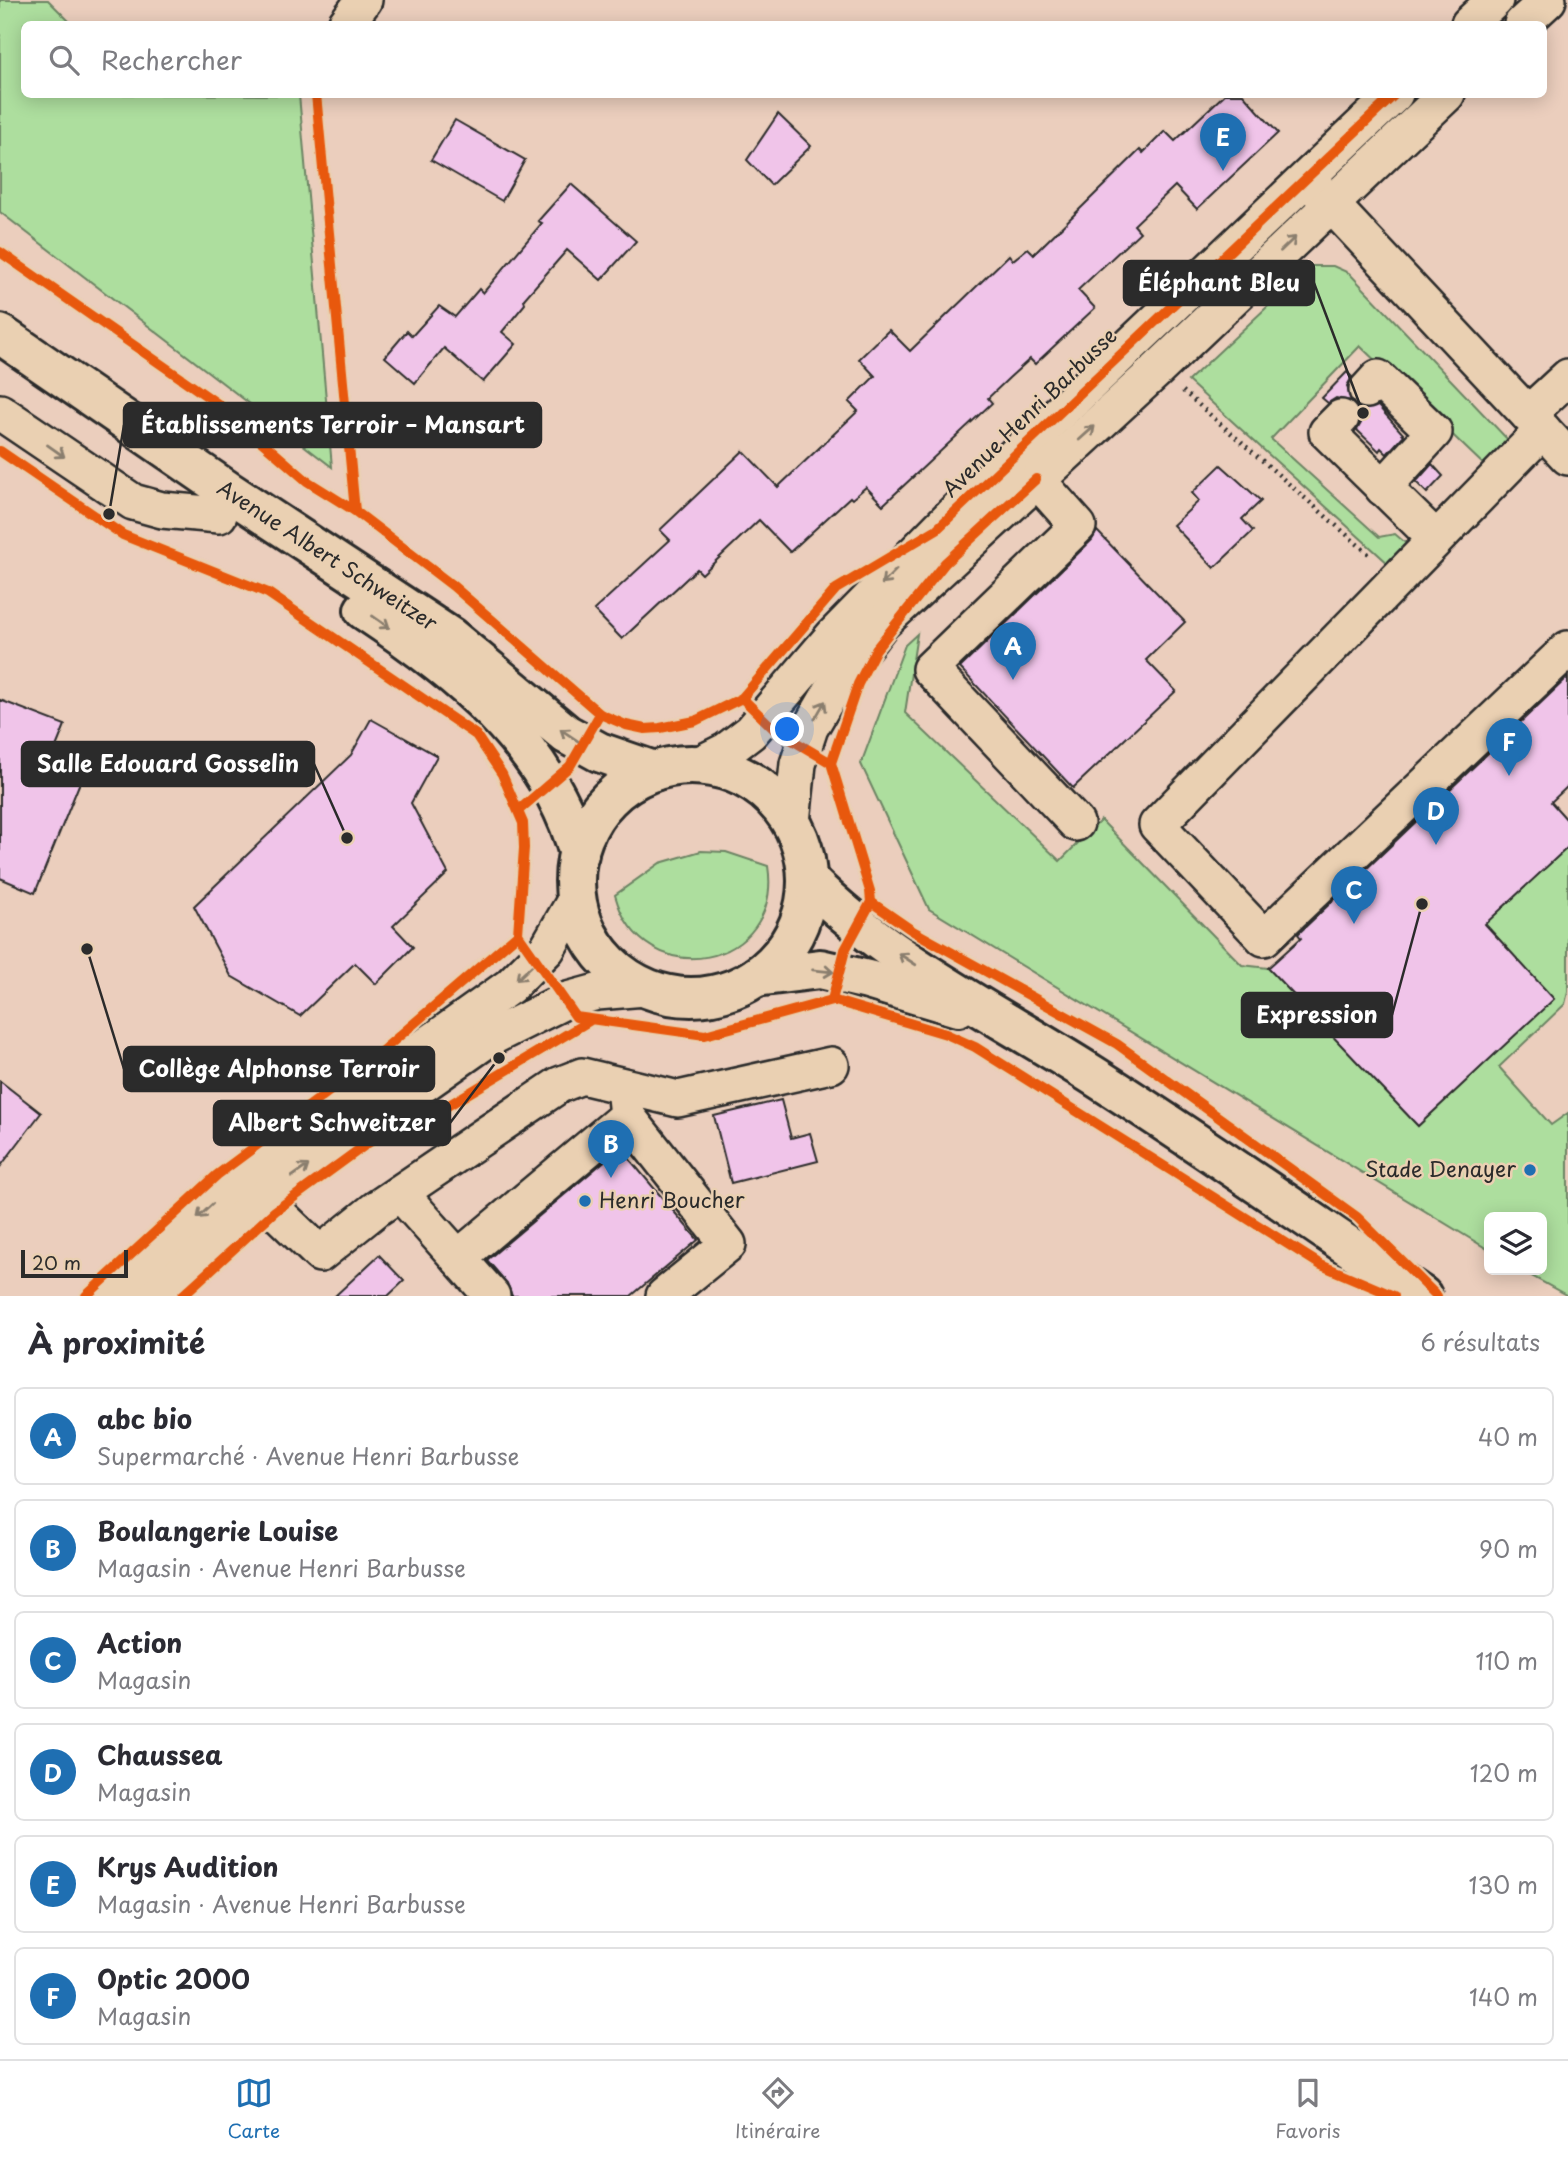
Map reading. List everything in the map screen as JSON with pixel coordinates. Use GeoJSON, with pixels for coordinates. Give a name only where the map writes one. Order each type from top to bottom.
{"type":"FeatureCollection","features":[{"type":"Feature","properties":{"kind":"main road","name":"Avenue Albert Schweitzer"},"geometry":{"type":"LineString","coordinates":[[0,334],[228,491],[450,637],[566,734],[599,752],[654,771]]}},
{"type":"Feature","properties":{"kind":"main road","name":"Avenue Albert Schweitzer"},"geometry":{"type":"LineString","coordinates":[[0,364],[385,625],[478,696],[508,725],[561,802],[579,854]]}},
{"type":"Feature","properties":{"kind":"main road"},"geometry":{"type":"LineString","coordinates":[[756,978],[772,964],[792,939],[803,910],[807,879],[800,840],[792,822],[780,805],[756,785],[728,771],[698,765],[654,771],[626,785],[609,799],[590,825],[579,854],[577,897],[585,928],[596,947],[618,971],[645,988],[676,996],[697,997],[728,991],[756,978],[805,970],[839,973],[1006,1023]]}},
{"type":"Feature","properties":{"kind":"main road"},"geometry":{"type":"LineString","coordinates":[[807,879],[858,925],[1006,1023],[1126,1097],[1422,1296]]}},
{"type":"Feature","properties":{"kind":"street"},"geometry":{"type":"LineString","coordinates":[[348,21],[364,0]]}},
{"type":"Feature","properties":{"kind":"street"},"geometry":{"type":"LineString","coordinates":[[1472,21],[1495,0]]}},
{"type":"Feature","properties":{"kind":"street"},"geometry":{"type":"LineString","coordinates":[[1525,21],[1548,0]]}},
{"type":"Feature","properties":{"kind":"street","name":"Avenue Henri Barbusse"},"geometry":{"type":"LineString","coordinates":[[792,822],[794,782],[802,748],[817,714],[851,661],[1025,467],[1307,178],[1391,98]]}},
{"type":"Feature","properties":{"kind":"street","name":"Avenue Henri Barbusse"},"geometry":{"type":"LineString","coordinates":[[698,765],[726,751],[751,732],[850,617],[1025,467],[1158,369],[1443,98]]}},
{"type":"Feature","properties":{"kind":"street"},"geometry":{"type":"LineString","coordinates":[[1307,178],[1568,457]]}},
{"type":"Feature","properties":{"kind":"street"},"geometry":{"type":"LineString","coordinates":[[1568,377],[1536,422],[1436,540],[1157,825],[1264,938],[1568,649]]}},
{"type":"Feature","properties":{"kind":"street"},"geometry":{"type":"LineString","coordinates":[[1367,390],[1378,378],[1434,432],[1383,488]]}},
{"type":"Feature","properties":{"kind":"street"},"geometry":{"type":"LineString","coordinates":[[0,412],[133,502],[162,510],[219,515]]}},
{"type":"Feature","properties":{"kind":"street"},"geometry":{"type":"LineString","coordinates":[[1341,418],[1327,432],[1436,540]]}},
{"type":"Feature","properties":{"kind":"street"},"geometry":{"type":"LineString","coordinates":[[1025,467],[1079,526],[930,669],[1076,823]]}},
{"type":"Feature","properties":{"kind":"street"},"geometry":{"type":"LineString","coordinates":[[114,1296],[510,986],[547,949],[577,897]]}},
{"type":"Feature","properties":{"kind":"street"},"geometry":{"type":"LineString","coordinates":[[156,1296],[252,1189],[502,1030],[582,995],[645,988]]}},
{"type":"Feature","properties":{"kind":"street"},"geometry":{"type":"LineString","coordinates":[[458,1258],[626,1102],[678,1099],[831,1065]]}},
{"type":"Feature","properties":{"kind":"street"},"geometry":{"type":"LineString","coordinates":[[252,1189],[320,1254],[400,1193],[559,1086],[582,1076],[626,1102],[728,1244],[664,1296]]}},
{"type":"Feature","properties":{"kind":"street"},"geometry":{"type":"LineString","coordinates":[[400,1193],[492,1296]]}},
{"type":"Feature","properties":{"kind":"path"},"geometry":{"type":"LineString","coordinates":[[1158,369],[1397,579]]}},
{"type":"Feature","properties":{"kind":"green space"},"geometry":{"type":"Polygon","coordinates":[[[0,0],[48,0],[69,21],[21,21],[21,98],[299,98],[332,467],[0,212],[0,0]]]}},
{"type":"Feature","properties":{"kind":"green space"},"geometry":{"type":"Polygon","coordinates":[[[1311,266],[1333,266],[1349,273],[1510,442],[1486,467],[1360,346],[1271,439],[1379,537],[1395,534],[1409,546],[1390,565],[1188,381],[1311,266]]]}},
{"type":"Feature","properties":{"kind":"green space"},"geometry":{"type":"Polygon","coordinates":[[[917,634],[905,713],[1060,861],[1101,820],[1242,965],[1268,968],[1418,1126],[1553,999],[1485,924],[1568,847],[1568,992],[1565,1004],[1499,1067],[1551,1125],[1568,1113],[1568,1296],[1530,1275],[1547,1275],[1547,1212],[1484,1212],[1484,1247],[929,909],[861,764],[905,645],[917,634]]]}},
{"type":"Feature","properties":{"kind":"green space"},"geometry":{"type":"Polygon","coordinates":[[[701,851],[726,852],[768,866],[767,900],[755,927],[734,946],[708,957],[680,957],[653,948],[630,927],[615,895],[660,863],[701,851]]]}},
{"type":"Feature","properties":{"kind":"building"},"geometry":{"type":"Polygon","coordinates":[[[1221,98],[1247,98],[1278,133],[1197,209],[1175,186],[1134,225],[1140,232],[1078,290],[1095,308],[1035,364],[1030,359],[1009,378],[988,398],[992,403],[883,505],[866,487],[852,499],[850,497],[790,552],[759,520],[702,574],[697,569],[622,639],[594,610],[670,540],[660,530],[743,451],[778,487],[858,411],[849,402],[875,376],[859,359],[889,330],[910,351],[1009,255],[1013,260],[1028,248],[1034,254],[1140,150],[1143,153],[1165,131],[1175,141],[1221,98]]]}},
{"type":"Feature","properties":{"kind":"building"},"geometry":{"type":"Polygon","coordinates":[[[778,114],[811,146],[771,185],[747,160],[778,114]]]}},
{"type":"Feature","properties":{"kind":"building"},"geometry":{"type":"Polygon","coordinates":[[[455,120],[525,160],[502,201],[431,160],[455,120]]]}},
{"type":"Feature","properties":{"kind":"building"},"geometry":{"type":"Polygon","coordinates":[[[571,184],[636,241],[601,280],[567,250],[524,299],[525,304],[502,332],[516,344],[483,382],[444,348],[415,383],[385,357],[407,331],[412,336],[439,306],[455,317],[479,289],[483,293],[542,223],[538,221],[571,184]]]}},
{"type":"Feature","properties":{"kind":"building"},"geometry":{"type":"Polygon","coordinates":[[[1347,372],[1352,377],[1347,386],[1351,401],[1336,398],[1328,403],[1322,398],[1347,372]]]}},
{"type":"Feature","properties":{"kind":"building"},"geometry":{"type":"Polygon","coordinates":[[[1378,406],[1404,435],[1387,454],[1381,448],[1379,451],[1357,430],[1361,423],[1357,407],[1363,410],[1378,406]]]}},
{"type":"Feature","properties":{"kind":"building"},"geometry":{"type":"Polygon","coordinates":[[[1432,464],[1443,476],[1427,493],[1416,482],[1432,464]]]}},
{"type":"Feature","properties":{"kind":"building"},"geometry":{"type":"Polygon","coordinates":[[[1221,465],[1261,501],[1242,519],[1253,531],[1214,568],[1173,525],[1199,501],[1192,493],[1221,465]]]}},
{"type":"Feature","properties":{"kind":"building"},"geometry":{"type":"Polygon","coordinates":[[[1097,531],[1185,622],[1146,660],[1176,691],[1073,788],[960,668],[1092,540],[1097,531]]]}},
{"type":"Feature","properties":{"kind":"building"},"geometry":{"type":"Polygon","coordinates":[[[1568,677],[1568,786],[1551,802],[1568,821],[1568,847],[1485,924],[1554,999],[1418,1126],[1268,968],[1301,938],[1298,934],[1568,677]]]}},
{"type":"Feature","properties":{"kind":"building"},"geometry":{"type":"Polygon","coordinates":[[[0,700],[65,725],[54,752],[87,765],[35,893],[0,878],[0,700]]]}},
{"type":"Feature","properties":{"kind":"building"},"geometry":{"type":"Polygon","coordinates":[[[371,719],[437,756],[411,803],[448,873],[393,926],[413,947],[376,984],[355,963],[300,1016],[231,976],[194,906],[351,755],[371,719]]]}},
{"type":"Feature","properties":{"kind":"building"},"geometry":{"type":"Polygon","coordinates":[[[0,1081],[41,1113],[0,1167],[0,1081]]]}},
{"type":"Feature","properties":{"kind":"building"},"geometry":{"type":"Polygon","coordinates":[[[781,1100],[791,1138],[810,1133],[818,1161],[731,1183],[714,1116],[781,1100]]]}},
{"type":"Feature","properties":{"kind":"building"},"geometry":{"type":"Polygon","coordinates":[[[620,1148],[698,1240],[631,1296],[512,1296],[507,1283],[487,1260],[620,1148]]]}},
{"type":"Feature","properties":{"kind":"building"},"geometry":{"type":"Polygon","coordinates":[[[379,1255],[404,1281],[388,1296],[335,1296],[379,1255]]]}},
{"type":"Feature","properties":{"kind":"cycle path"},"geometry":{"type":"LineString","coordinates":[[316,98],[355,511]]}},
{"type":"Feature","properties":{"kind":"cycle path"},"geometry":{"type":"LineString","coordinates":[[0,252],[218,404],[307,481],[355,511],[453,586],[600,714],[626,725],[645,729],[660,728],[695,721],[742,698],[836,589],[937,529],[1391,98]]}},
{"type":"Feature","properties":{"kind":"cycle path"},"geometry":{"type":"LineString","coordinates":[[0,451],[123,535],[268,593],[476,735],[502,774],[523,823],[524,848],[518,934],[576,1017],[705,1035],[832,1000],[946,1034],[975,1047],[1321,1265],[1394,1296]]}},
{"type":"Feature","properties":{"kind":"cycle path"},"geometry":{"type":"LineString","coordinates":[[832,1000],[845,950],[871,902],[831,763],[858,684],[876,649],[945,563],[1036,479]]}},
{"type":"Feature","properties":{"kind":"cycle path"},"geometry":{"type":"LineString","coordinates":[[742,698],[775,730],[831,763]]}},
{"type":"Feature","properties":{"kind":"cycle path"},"geometry":{"type":"LineString","coordinates":[[519,810],[570,766],[600,714]]}},
{"type":"Feature","properties":{"kind":"cycle path"},"geometry":{"type":"LineString","coordinates":[[871,902],[913,931],[1117,1044],[1357,1217],[1437,1296]]}},
{"type":"Feature","properties":{"kind":"cycle path"},"geometry":{"type":"LineString","coordinates":[[86,1296],[217,1175],[375,1057],[518,934]]}},
{"type":"Feature","properties":{"kind":"cycle path"},"geometry":{"type":"LineString","coordinates":[[182,1296],[275,1211],[368,1143],[380,1135],[434,1114],[589,1021]]}},
{"type":"Feature","properties":{"kind":"place","name":"Krys Audition"},"geometry":{"type":"Point","coordinates":[1223,171]}},
{"type":"Feature","properties":{"kind":"place","name":"Éléphant Bleu"},"geometry":{"type":"Point","coordinates":[1363,413]}},
{"type":"Feature","properties":{"kind":"place","name":"Établissements Terroir – Mansart"},"geometry":{"type":"Point","coordinates":[109,514]}},
{"type":"Feature","properties":{"kind":"place","name":"abc bio"},"geometry":{"type":"Point","coordinates":[1013,680]}},
{"type":"Feature","properties":{"kind":"place","name":"Optic 2000"},"geometry":{"type":"Point","coordinates":[1509,776]}},
{"type":"Feature","properties":{"kind":"place","name":"Salle Edouard Gosselin"},"geometry":{"type":"Point","coordinates":[347,838]}},
{"type":"Feature","properties":{"kind":"place","name":"Chaussea"},"geometry":{"type":"Point","coordinates":[1436,845]}},
{"type":"Feature","properties":{"kind":"place","name":"Expression"},"geometry":{"type":"Point","coordinates":[1422,904]}},
{"type":"Feature","properties":{"kind":"place","name":"Action"},"geometry":{"type":"Point","coordinates":[1354,924]}},
{"type":"Feature","properties":{"kind":"place","name":"Collège Alphonse Terroir"},"geometry":{"type":"Point","coordinates":[87,949]}},
{"type":"Feature","properties":{"kind":"place","name":"Albert Schweitzer"},"geometry":{"type":"Point","coordinates":[499,1058]}},
{"type":"Feature","properties":{"kind":"place","name":"Stade Denayer"},"geometry":{"type":"Point","coordinates":[1530,1170]}},
{"type":"Feature","properties":{"kind":"place","name":"Boulangerie Louise"},"geometry":{"type":"Point","coordinates":[611,1178]}},
{"type":"Feature","properties":{"kind":"place","name":"Henri Boucher"},"geometry":{"type":"Point","coordinates":[585,1201]}}]}
